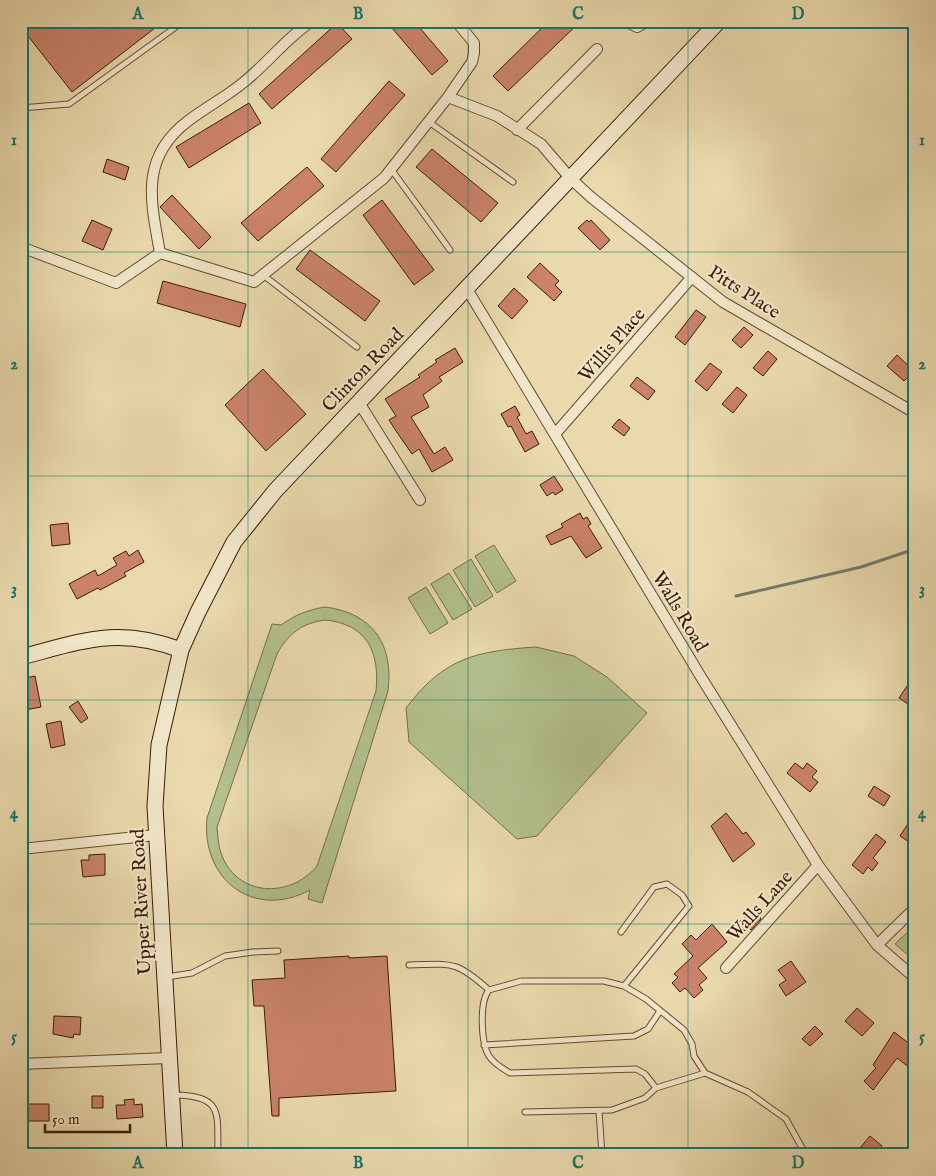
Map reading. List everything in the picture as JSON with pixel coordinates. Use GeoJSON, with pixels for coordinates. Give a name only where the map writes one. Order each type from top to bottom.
{"type":"FeatureCollection","features":[{"type":"Feature","properties":{"kind":"street"},"geometry":{"type":"LineString","coordinates":[[160,253],[150,195],[155,166],[166,144],[176,130],[235,89],[300,28],[312,21]]}},
{"type":"Feature","properties":{"kind":"street"},"geometry":{"type":"LineString","coordinates":[[160,253],[254,282],[263,275],[384,178],[448,97],[472,62],[474,53],[474,44],[456,21]]}},
{"type":"Feature","properties":{"kind":"street"},"geometry":{"type":"LineString","coordinates":[[626,21],[638,27],[648,21]]}},
{"type":"Feature","properties":{"kind":"street","name":"Clinton Road"},"geometry":{"type":"LineString","coordinates":[[181,650],[209,588],[234,542],[275,491],[717,22]]}},
{"type":"Feature","properties":{"kind":"street"},"geometry":{"type":"LineString","coordinates":[[517,130],[597,49]]}},
{"type":"Feature","properties":{"kind":"street","name":"Pitts Place"},"geometry":{"type":"LineString","coordinates":[[448,97],[496,116],[541,144],[571,178],[592,198],[723,302],[915,413]]}},
{"type":"Feature","properties":{"kind":"street"},"geometry":{"type":"LineString","coordinates":[[21,247],[116,283],[160,253]]}},
{"type":"Feature","properties":{"kind":"street","name":"Willis Place"},"geometry":{"type":"LineString","coordinates":[[556,434],[692,277]]}},
{"type":"Feature","properties":{"kind":"street","name":"Walls Road"},"geometry":{"type":"LineString","coordinates":[[467,289],[556,434],[693,665],[818,865],[877,945],[915,978]]}},
{"type":"Feature","properties":{"kind":"street"},"geometry":{"type":"LineString","coordinates":[[358,401],[420,500]]}},
{"type":"Feature","properties":{"kind":"street"},"geometry":{"type":"LineString","coordinates":[[21,657],[106,636],[156,641],[181,650]]}},
{"type":"Feature","properties":{"kind":"street","name":"Upper River Road"},"geometry":{"type":"LineString","coordinates":[[174,1155],[155,806],[159,745],[181,650]]}},
{"type":"Feature","properties":{"kind":"street"},"geometry":{"type":"LineString","coordinates":[[21,849],[156,835]]}},
{"type":"Feature","properties":{"kind":"street","name":"Walls Lane"},"geometry":{"type":"LineString","coordinates":[[726,968],[818,865]]}},
{"type":"Feature","properties":{"kind":"street"},"geometry":{"type":"LineString","coordinates":[[877,945],[915,908]]}},
{"type":"Feature","properties":{"kind":"street"},"geometry":{"type":"LineString","coordinates":[[21,1064],[168,1058]]}},
{"type":"Feature","properties":{"kind":"lane"},"geometry":{"type":"LineString","coordinates":[[21,108],[70,104],[184,21]]}},
{"type":"Feature","properties":{"kind":"lane"},"geometry":{"type":"LineString","coordinates":[[428,122],[513,182]]}},
{"type":"Feature","properties":{"kind":"lane"},"geometry":{"type":"LineString","coordinates":[[391,170],[450,250]]}},
{"type":"Feature","properties":{"kind":"lane"},"geometry":{"type":"LineString","coordinates":[[263,275],[357,347]]}},
{"type":"Feature","properties":{"kind":"lane"},"geometry":{"type":"LineString","coordinates":[[621,932],[654,887],[667,884],[682,894],[689,906],[624,986]]}},
{"type":"Feature","properties":{"kind":"lane"},"geometry":{"type":"LineString","coordinates":[[164,977],[192,973],[225,956],[278,951]]}},
{"type":"Feature","properties":{"kind":"lane"},"geometry":{"type":"LineString","coordinates":[[409,965],[449,964],[462,968],[489,990]]}},
{"type":"Feature","properties":{"kind":"lane"},"geometry":{"type":"LineString","coordinates":[[489,990],[521,981],[604,981],[624,986],[684,1030],[692,1044],[694,1056],[705,1073],[748,1092],[786,1119],[806,1155]]}},
{"type":"Feature","properties":{"kind":"lane"},"geometry":{"type":"LineString","coordinates":[[489,990],[483,1007],[484,1045],[495,1064],[510,1073],[636,1069],[645,1074],[656,1088]]}},
{"type":"Feature","properties":{"kind":"lane"},"geometry":{"type":"LineString","coordinates":[[484,1045],[634,1036],[648,1029],[660,1011]]}},
{"type":"Feature","properties":{"kind":"lane"},"geometry":{"type":"LineString","coordinates":[[525,1112],[612,1110],[645,1098],[656,1088],[705,1073]]}},
{"type":"Feature","properties":{"kind":"lane"},"geometry":{"type":"LineString","coordinates":[[171,1095],[198,1095],[211,1103],[216,1112],[218,1155]]}},
{"type":"Feature","properties":{"kind":"lane"},"geometry":{"type":"LineString","coordinates":[[599,1110],[602,1155]]}},
{"type":"Feature","properties":{"kind":"green space"},"geometry":{"type":"Polygon","coordinates":[[[494,545],[516,581],[497,593],[475,556],[494,545]]]}},
{"type":"Feature","properties":{"kind":"green space"},"geometry":{"type":"Polygon","coordinates":[[[471,559],[493,596],[475,607],[453,570],[471,559]]]}},
{"type":"Feature","properties":{"kind":"green space"},"geometry":{"type":"Polygon","coordinates":[[[449,573],[472,609],[453,620],[431,584],[449,573]]]}},
{"type":"Feature","properties":{"kind":"green space"},"geometry":{"type":"Polygon","coordinates":[[[426,587],[448,623],[430,634],[408,598],[426,587]]]}},
{"type":"Feature","properties":{"kind":"green space"},"geometry":{"type":"Polygon","coordinates":[[[325,607],[342,610],[356,616],[368,624],[377,634],[387,659],[389,674],[388,691],[322,903],[308,899],[310,890],[289,898],[269,900],[251,897],[235,888],[222,876],[213,860],[207,840],[207,818],[272,624],[281,625],[302,613],[325,607]],[[325,620],[309,624],[291,635],[281,647],[217,827],[220,850],[228,868],[239,878],[251,885],[264,888],[279,888],[293,884],[306,877],[317,866],[376,691],[376,664],[368,642],[351,627],[325,620]]]}},
{"type":"Feature","properties":{"kind":"green space"},"geometry":{"type":"Polygon","coordinates":[[[536,647],[574,656],[607,677],[647,713],[537,836],[517,839],[409,742],[406,708],[434,678],[462,660],[495,651],[536,647]]]}},
{"type":"Feature","properties":{"kind":"green space"},"geometry":{"type":"Polygon","coordinates":[[[915,925],[915,961],[895,944],[915,925]]]}},
{"type":"Feature","properties":{"kind":"building"},"geometry":{"type":"Polygon","coordinates":[[[21,21],[164,21],[72,92],[21,27],[21,21]]]}},
{"type":"Feature","properties":{"kind":"building"},"geometry":{"type":"Polygon","coordinates":[[[386,21],[414,21],[448,61],[432,75],[386,21]]]}},
{"type":"Feature","properties":{"kind":"building"},"geometry":{"type":"Polygon","coordinates":[[[549,21],[581,21],[508,91],[493,76],[549,21]]]}},
{"type":"Feature","properties":{"kind":"building"},"geometry":{"type":"Polygon","coordinates":[[[337,23],[352,39],[272,109],[259,94],[337,23]]]}},
{"type":"Feature","properties":{"kind":"building"},"geometry":{"type":"Polygon","coordinates":[[[389,81],[405,95],[336,172],[321,159],[389,81]]]}},
{"type":"Feature","properties":{"kind":"building"},"geometry":{"type":"Polygon","coordinates":[[[249,103],[261,123],[189,168],[176,147],[249,103]]]}},
{"type":"Feature","properties":{"kind":"building"},"geometry":{"type":"Polygon","coordinates":[[[432,149],[498,203],[481,222],[416,167],[432,149]]]}},
{"type":"Feature","properties":{"kind":"building"},"geometry":{"type":"Polygon","coordinates":[[[107,159],[129,167],[125,180],[103,172],[107,159]]]}},
{"type":"Feature","properties":{"kind":"building"},"geometry":{"type":"Polygon","coordinates":[[[307,167],[324,186],[258,241],[241,223],[307,167]]]}},
{"type":"Feature","properties":{"kind":"building"},"geometry":{"type":"Polygon","coordinates":[[[172,195],[211,237],[199,249],[160,207],[172,195]]]}},
{"type":"Feature","properties":{"kind":"building"},"geometry":{"type":"Polygon","coordinates":[[[382,200],[434,270],[414,285],[363,215],[382,200]]]}},
{"type":"Feature","properties":{"kind":"building"},"geometry":{"type":"Polygon","coordinates":[[[92,220],[112,229],[103,250],[82,241],[92,220]]]}},
{"type":"Feature","properties":{"kind":"building"},"geometry":{"type":"Polygon","coordinates":[[[587,220],[589,222],[591,220],[610,240],[600,250],[578,228],[587,220]]]}},
{"type":"Feature","properties":{"kind":"building"},"geometry":{"type":"Polygon","coordinates":[[[310,250],[380,301],[365,321],[296,269],[310,250]]]}},
{"type":"Feature","properties":{"kind":"building"},"geometry":{"type":"Polygon","coordinates":[[[540,263],[559,281],[555,285],[562,292],[554,301],[527,277],[540,263]]]}},
{"type":"Feature","properties":{"kind":"building"},"geometry":{"type":"Polygon","coordinates":[[[163,281],[246,304],[240,327],[157,303],[163,281]]]}},
{"type":"Feature","properties":{"kind":"building"},"geometry":{"type":"Polygon","coordinates":[[[514,288],[528,301],[512,319],[498,306],[514,288]]]}},
{"type":"Feature","properties":{"kind":"building"},"geometry":{"type":"Polygon","coordinates":[[[696,310],[706,317],[685,345],[675,337],[696,310]]]}},
{"type":"Feature","properties":{"kind":"building"},"geometry":{"type":"Polygon","coordinates":[[[744,327],[753,335],[741,348],[732,340],[744,327]]]}},
{"type":"Feature","properties":{"kind":"building"},"geometry":{"type":"Polygon","coordinates":[[[455,348],[463,362],[439,377],[442,381],[423,395],[429,407],[411,417],[434,454],[445,447],[453,460],[432,472],[419,449],[412,454],[396,431],[389,420],[396,416],[385,399],[420,377],[418,375],[437,362],[435,360],[455,348]]]}},
{"type":"Feature","properties":{"kind":"building"},"geometry":{"type":"Polygon","coordinates":[[[768,351],[777,359],[763,376],[753,368],[768,351]]]}},
{"type":"Feature","properties":{"kind":"building"},"geometry":{"type":"Polygon","coordinates":[[[897,355],[914,371],[904,381],[887,366],[897,355]]]}},
{"type":"Feature","properties":{"kind":"building"},"geometry":{"type":"Polygon","coordinates":[[[710,363],[722,372],[707,391],[695,381],[710,363]]]}},
{"type":"Feature","properties":{"kind":"building"},"geometry":{"type":"Polygon","coordinates":[[[263,369],[306,414],[266,451],[225,405],[263,369]]]}},
{"type":"Feature","properties":{"kind":"building"},"geometry":{"type":"Polygon","coordinates":[[[637,377],[655,391],[648,400],[630,386],[637,377]]]}},
{"type":"Feature","properties":{"kind":"building"},"geometry":{"type":"Polygon","coordinates":[[[737,387],[747,395],[733,413],[722,404],[737,387]]]}},
{"type":"Feature","properties":{"kind":"building"},"geometry":{"type":"Polygon","coordinates":[[[515,406],[520,415],[517,417],[526,434],[532,431],[539,444],[525,452],[511,426],[508,427],[501,414],[515,406]]]}},
{"type":"Feature","properties":{"kind":"building"},"geometry":{"type":"Polygon","coordinates":[[[619,419],[630,428],[624,436],[612,427],[619,419]]]}},
{"type":"Feature","properties":{"kind":"building"},"geometry":{"type":"Polygon","coordinates":[[[554,476],[563,490],[555,495],[553,492],[547,496],[540,485],[554,476]]]}},
{"type":"Feature","properties":{"kind":"building"},"geometry":{"type":"Polygon","coordinates":[[[580,513],[583,519],[587,517],[591,524],[588,526],[602,548],[586,558],[571,536],[551,545],[546,536],[563,527],[561,524],[580,513]]]}},
{"type":"Feature","properties":{"kind":"building"},"geometry":{"type":"Polygon","coordinates":[[[68,523],[70,544],[52,546],[50,525],[68,523]]]}},
{"type":"Feature","properties":{"kind":"building"},"geometry":{"type":"Polygon","coordinates":[[[138,550],[144,562],[124,573],[126,576],[100,590],[98,588],[77,599],[69,584],[95,570],[98,576],[117,565],[113,558],[126,551],[129,556],[138,550]]]}},
{"type":"Feature","properties":{"kind":"building"},"geometry":{"type":"Polygon","coordinates":[[[35,676],[41,707],[25,710],[21,679],[35,676]]]}},
{"type":"Feature","properties":{"kind":"building"},"geometry":{"type":"Polygon","coordinates":[[[907,686],[915,692],[915,709],[899,698],[907,686]]]}},
{"type":"Feature","properties":{"kind":"building"},"geometry":{"type":"Polygon","coordinates":[[[78,701],[88,718],[81,723],[69,707],[78,701]]]}},
{"type":"Feature","properties":{"kind":"building"},"geometry":{"type":"Polygon","coordinates":[[[61,721],[65,745],[51,748],[46,724],[61,721]]]}},
{"type":"Feature","properties":{"kind":"building"},"geometry":{"type":"Polygon","coordinates":[[[795,763],[803,769],[807,763],[817,771],[812,777],[818,782],[810,792],[787,773],[795,763]]]}},
{"type":"Feature","properties":{"kind":"building"},"geometry":{"type":"Polygon","coordinates":[[[874,786],[890,796],[884,806],[868,796],[874,786]]]}},
{"type":"Feature","properties":{"kind":"building"},"geometry":{"type":"Polygon","coordinates":[[[726,813],[743,834],[746,832],[755,844],[733,862],[711,826],[726,813]]]}},
{"type":"Feature","properties":{"kind":"building"},"geometry":{"type":"Polygon","coordinates":[[[915,813],[915,846],[900,836],[915,813]]]}},
{"type":"Feature","properties":{"kind":"building"},"geometry":{"type":"Polygon","coordinates":[[[876,834],[886,842],[873,858],[878,863],[872,871],[868,867],[863,874],[852,865],[876,834]]]}},
{"type":"Feature","properties":{"kind":"building"},"geometry":{"type":"Polygon","coordinates":[[[105,854],[105,875],[83,877],[81,860],[89,860],[89,855],[105,854]]]}},
{"type":"Feature","properties":{"kind":"building"},"geometry":{"type":"Polygon","coordinates":[[[756,910],[761,919],[751,930],[749,928],[742,932],[737,923],[756,910]]]}},
{"type":"Feature","properties":{"kind":"building"},"geometry":{"type":"Polygon","coordinates":[[[712,924],[727,942],[698,968],[707,978],[699,985],[703,990],[694,998],[685,988],[680,992],[672,983],[678,977],[674,974],[693,956],[682,944],[691,935],[696,940],[712,924]]]}},
{"type":"Feature","properties":{"kind":"building"},"geometry":{"type":"Polygon","coordinates":[[[349,956],[349,958],[387,956],[396,1091],[279,1098],[279,1116],[272,1116],[264,1006],[254,1006],[252,980],[285,978],[284,960],[349,956]]]}},
{"type":"Feature","properties":{"kind":"building"},"geometry":{"type":"Polygon","coordinates":[[[791,961],[806,982],[786,996],[779,985],[786,980],[778,970],[791,961]]]}},
{"type":"Feature","properties":{"kind":"building"},"geometry":{"type":"Polygon","coordinates":[[[857,1008],[874,1023],[862,1036],[845,1021],[857,1008]]]}},
{"type":"Feature","properties":{"kind":"building"},"geometry":{"type":"Polygon","coordinates":[[[54,1016],[81,1017],[80,1035],[74,1034],[73,1038],[53,1034],[54,1016]]]}},
{"type":"Feature","properties":{"kind":"building"},"geometry":{"type":"Polygon","coordinates":[[[815,1026],[823,1034],[810,1046],[802,1039],[815,1026]]]}},
{"type":"Feature","properties":{"kind":"building"},"geometry":{"type":"Polygon","coordinates":[[[894,1032],[915,1048],[915,1062],[910,1068],[897,1058],[873,1090],[864,1081],[876,1068],[873,1065],[894,1032]]]}},
{"type":"Feature","properties":{"kind":"building"},"geometry":{"type":"Polygon","coordinates":[[[92,1096],[103,1096],[103,1108],[92,1108],[92,1096]]]}},
{"type":"Feature","properties":{"kind":"building"},"geometry":{"type":"Polygon","coordinates":[[[134,1099],[134,1105],[142,1104],[143,1117],[117,1119],[116,1105],[125,1105],[124,1100],[134,1099]]]}},
{"type":"Feature","properties":{"kind":"building"},"geometry":{"type":"Polygon","coordinates":[[[21,1104],[49,1104],[49,1121],[21,1121],[21,1104]]]}},
{"type":"Feature","properties":{"kind":"building"},"geometry":{"type":"Polygon","coordinates":[[[870,1136],[882,1146],[874,1155],[868,1155],[860,1148],[870,1136]]]}},
{"type":"Feature","properties":{"kind":"waterway"},"geometry":{"type":"LineString","coordinates":[[736,596],[861,567],[915,549]]}}]}
